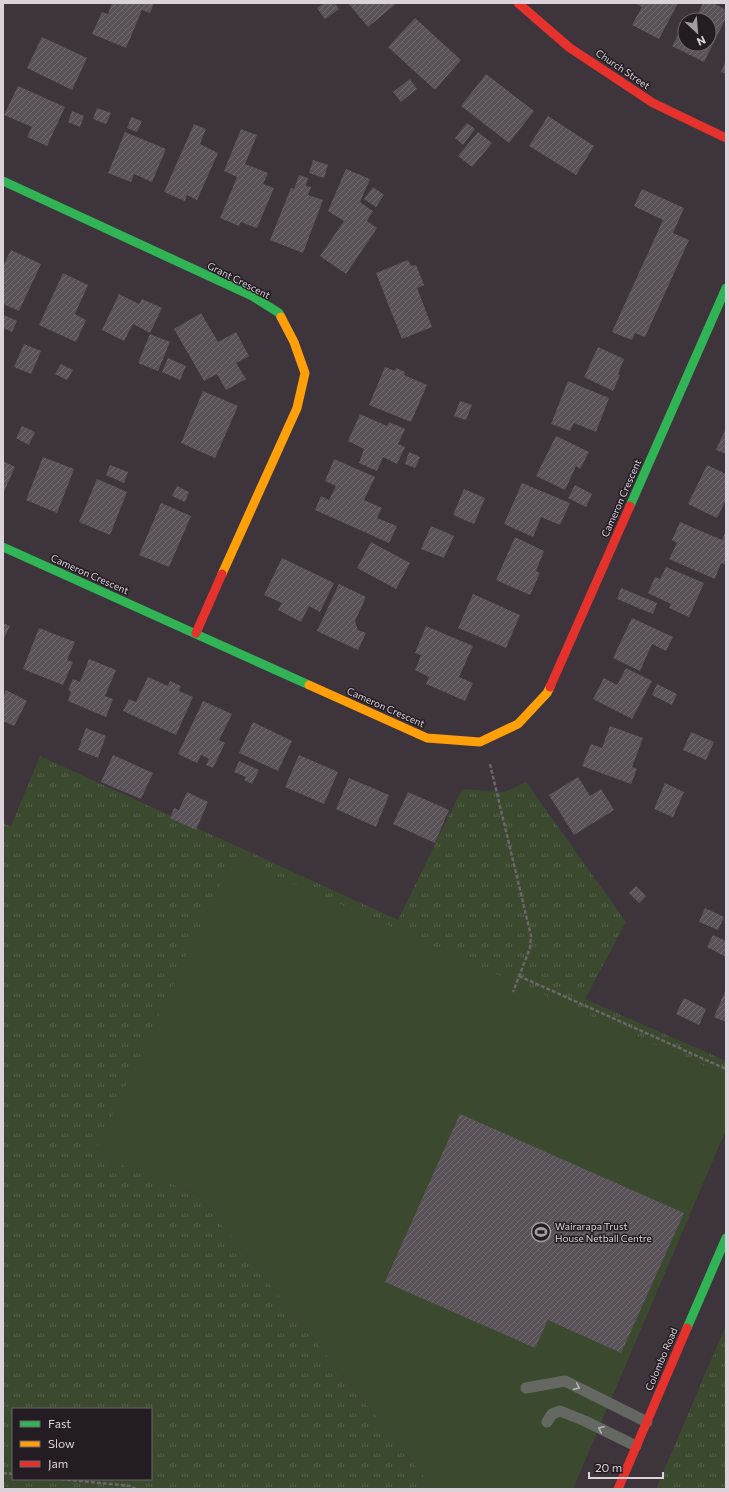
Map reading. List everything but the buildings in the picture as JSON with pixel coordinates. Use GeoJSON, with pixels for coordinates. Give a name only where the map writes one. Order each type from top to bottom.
{"type":"FeatureCollection","features":[{"type":"Feature","properties":{"kind":"street","name":"Church Street"},"geometry":{"type":"LineString","coordinates":[[518,3],[570,48],[653,103],[726,138]]}},
{"type":"Feature","properties":{"kind":"street","name":"Grant Crescent"},"geometry":{"type":"LineString","coordinates":[[3,181],[252,296],[279,314],[294,342],[305,372],[297,408],[196,633]]}},
{"type":"Feature","properties":{"kind":"street","name":"Cameron Crescent"},"geometry":{"type":"LineString","coordinates":[[3,547],[427,738],[480,742],[518,724],[547,693],[726,288]]}},
{"type":"Feature","properties":{"kind":"street","name":"Colombo Road"},"geometry":{"type":"LineString","coordinates":[[618,1489],[726,1238]]}},
{"type":"Feature","properties":{"kind":"lane"},"geometry":{"type":"LineString","coordinates":[[526,1388],[565,1381],[647,1422]]}},
{"type":"Feature","properties":{"kind":"lane"},"geometry":{"type":"LineString","coordinates":[[547,1422],[552,1414],[560,1411],[585,1421],[636,1446]]}},
{"type":"Feature","properties":{"kind":"path"},"geometry":{"type":"LineString","coordinates":[[484,740],[531,936],[530,948],[512,992]]}},
{"type":"Feature","properties":{"kind":"path"},"geometry":{"type":"LineString","coordinates":[[519,976],[726,1069]]}},
{"type":"Feature","properties":{"kind":"path"},"geometry":{"type":"LineString","coordinates":[[70,1480],[130,1486],[136,1489]]}},
{"type":"Feature","properties":{"kind":"green space"},"geometry":{"type":"Polygon","coordinates":[[[40,756],[398,920],[462,789],[505,792],[526,782],[626,922],[585,999],[726,1061],[726,1076],[233,857],[94,1154],[197,1194],[434,1489],[3,1489],[3,823],[11,826],[40,756]]]}},
{"type":"Feature","properties":{"kind":"green space"},"geometry":{"type":"Polygon","coordinates":[[[233,856],[726,1076],[726,1130],[573,1489],[434,1489],[197,1194],[93,1154],[233,856]]]}},
{"type":"Feature","properties":{"kind":"green space"},"geometry":{"type":"Polygon","coordinates":[[[726,1326],[726,1489],[656,1489],[723,1332],[726,1326]]]}},
{"type":"Feature","properties":{"kind":"traffic: fast"},"geometry":{"type":"LineString","coordinates":[[3,181],[252,296],[279,313],[281,317]]}},
{"type":"Feature","properties":{"kind":"traffic: fast"},"geometry":{"type":"LineString","coordinates":[[630,506],[726,288]]}},
{"type":"Feature","properties":{"kind":"traffic: fast"},"geometry":{"type":"LineString","coordinates":[[3,547],[309,685]]}},
{"type":"Feature","properties":{"kind":"traffic: fast"},"geometry":{"type":"LineString","coordinates":[[687,1328],[726,1238]]}},
{"type":"Feature","properties":{"kind":"traffic: slow"},"geometry":{"type":"LineString","coordinates":[[222,574],[297,408],[305,373],[294,342],[281,317]]}},
{"type":"Feature","properties":{"kind":"traffic: slow"},"geometry":{"type":"LineString","coordinates":[[309,685],[427,738],[480,742],[518,724],[547,693],[550,687]]}},
{"type":"Feature","properties":{"kind":"traffic: jam"},"geometry":{"type":"LineString","coordinates":[[518,3],[570,48],[653,103],[726,138]]}},
{"type":"Feature","properties":{"kind":"traffic: jam"},"geometry":{"type":"LineString","coordinates":[[550,687],[630,506]]}},
{"type":"Feature","properties":{"kind":"traffic: jam"},"geometry":{"type":"LineString","coordinates":[[196,633],[222,574]]}},
{"type":"Feature","properties":{"kind":"traffic: jam"},"geometry":{"type":"LineString","coordinates":[[618,1489],[687,1328]]}},
{"type":"Feature","properties":{"kind":"place","name":"Wairarapa Trust House Netball Centre"},"geometry":{"type":"Point","coordinates":[541,1232]}}]}
